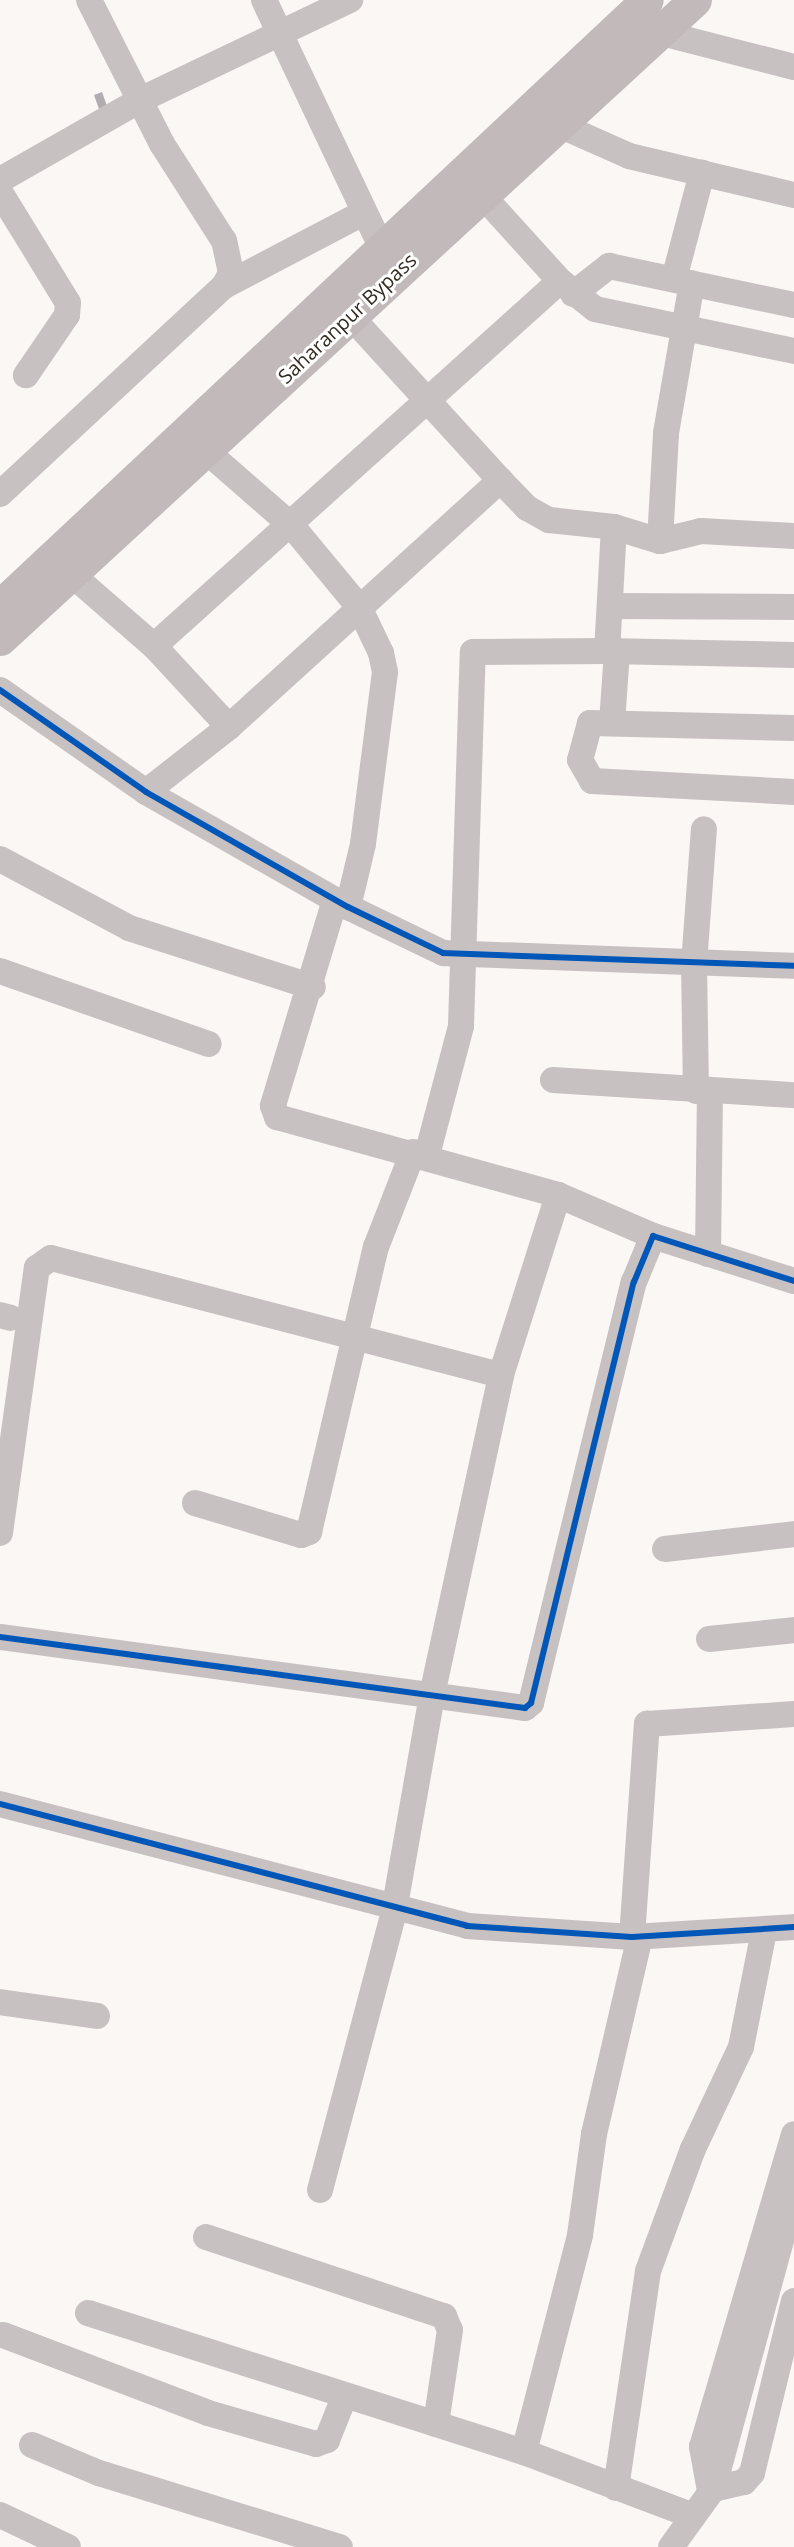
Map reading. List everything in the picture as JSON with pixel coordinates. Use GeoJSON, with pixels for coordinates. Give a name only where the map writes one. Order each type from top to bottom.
{"type":"FeatureCollection","features":[{"type":"Feature","properties":{"kind":"main road"},"geometry":{"type":"LineString","coordinates":[[0,606],[647,0]]}},
{"type":"Feature","properties":{"kind":"main road","name":"Saharanpur Bypass"},"geometry":{"type":"LineString","coordinates":[[0,639],[555,123],[695,0]]}},
{"type":"Feature","properties":{"kind":"street"},"geometry":{"type":"LineString","coordinates":[[89,0],[140,100],[224,241],[232,259],[224,286]]}},
{"type":"Feature","properties":{"kind":"street"},"geometry":{"type":"LineString","coordinates":[[264,0],[382,249]]}},
{"type":"Feature","properties":{"kind":"street"},"geometry":{"type":"LineString","coordinates":[[0,180],[140,100],[280,37],[350,0]]}},
{"type":"Feature","properties":{"kind":"street"},"geometry":{"type":"LineString","coordinates":[[623,23],[794,67]]}},
{"type":"Feature","properties":{"kind":"street"},"geometry":{"type":"LineString","coordinates":[[555,123],[629,156],[794,195]]}},
{"type":"Feature","properties":{"kind":"street"},"geometry":{"type":"LineString","coordinates":[[660,541],[666,433],[682,329],[683,281],[702,173]]}},
{"type":"Feature","properties":{"kind":"street"},"geometry":{"type":"LineString","coordinates":[[0,192],[68,303],[67,315],[26,375]]}},
{"type":"Feature","properties":{"kind":"street"},"geometry":{"type":"LineString","coordinates":[[481,194],[567,288],[595,309],[794,351]]}},
{"type":"Feature","properties":{"kind":"street"},"geometry":{"type":"LineString","coordinates":[[0,494],[224,286],[363,213]]}},
{"type":"Feature","properties":{"kind":"street"},"geometry":{"type":"LineString","coordinates":[[154,646],[292,526],[428,401],[567,288],[609,266],[794,306]]}},
{"type":"Feature","properties":{"kind":"street"},"geometry":{"type":"LineString","coordinates":[[350,316],[527,508],[549,520],[614,527],[660,541],[701,531],[794,536]]}},
{"type":"Feature","properties":{"kind":"street"},"geometry":{"type":"LineString","coordinates":[[205,450],[292,526],[359,607],[385,672],[363,844],[313,987],[274,1111],[277,1117],[420,1153],[558,1195],[653,1236],[794,1281]]}},
{"type":"Feature","properties":{"kind":"street"},"geometry":{"type":"LineString","coordinates":[[146,792],[229,727],[500,480]]}},
{"type":"Feature","properties":{"kind":"street"},"geometry":{"type":"LineString","coordinates":[[612,723],[610,606],[614,527]]}},
{"type":"Feature","properties":{"kind":"street"},"geometry":{"type":"LineString","coordinates":[[69,573],[154,646],[229,727]]}},
{"type":"Feature","properties":{"kind":"street"},"geometry":{"type":"LineString","coordinates":[[610,606],[794,607]]}},
{"type":"Feature","properties":{"kind":"street"},"geometry":{"type":"LineString","coordinates":[[195,1503],[301,1535],[309,1532],[357,1337],[376,1247],[420,1153],[461,1026],[467,957],[473,652],[612,651],[794,655]]}},
{"type":"Feature","properties":{"kind":"street"},"geometry":{"type":"LineString","coordinates":[[0,690],[146,792],[342,904],[443,953],[467,957],[794,966]]}},
{"type":"Feature","properties":{"kind":"street"},"geometry":{"type":"LineString","coordinates":[[794,728],[612,723],[586,727],[580,760],[592,781],[794,792]]}},
{"type":"Feature","properties":{"kind":"street"},"geometry":{"type":"LineString","coordinates":[[704,830],[694,963],[703,1092],[708,1254]]}},
{"type":"Feature","properties":{"kind":"street"},"geometry":{"type":"LineString","coordinates":[[0,859],[129,928],[313,987]]}},
{"type":"Feature","properties":{"kind":"street"},"geometry":{"type":"LineString","coordinates":[[0,972],[209,1044]]}},
{"type":"Feature","properties":{"kind":"street"},"geometry":{"type":"LineString","coordinates":[[553,1080],[703,1092],[794,1095]]}},
{"type":"Feature","properties":{"kind":"street"},"geometry":{"type":"LineString","coordinates":[[320,2190],[394,1911],[432,1695],[501,1375],[558,1195]]}},
{"type":"Feature","properties":{"kind":"street"},"geometry":{"type":"LineString","coordinates":[[0,1637],[525,1708],[531,1703],[634,1282],[653,1236]]}},
{"type":"Feature","properties":{"kind":"street"},"geometry":{"type":"LineString","coordinates":[[0,1533],[37,1268],[51,1258],[501,1375]]}},
{"type":"Feature","properties":{"kind":"street"},"geometry":{"type":"LineString","coordinates":[[665,1549],[794,1534]]}},
{"type":"Feature","properties":{"kind":"street"},"geometry":{"type":"LineString","coordinates":[[709,1639],[794,1630]]}},
{"type":"Feature","properties":{"kind":"street"},"geometry":{"type":"LineString","coordinates":[[524,2452],[580,2235],[594,2134],[636,1937],[647,1724],[794,1714]]}},
{"type":"Feature","properties":{"kind":"street"},"geometry":{"type":"LineString","coordinates":[[0,1804],[394,1911],[467,1926],[636,1937],[764,1931],[794,1927]]}},
{"type":"Feature","properties":{"kind":"street"},"geometry":{"type":"LineString","coordinates":[[616,2488],[648,2271],[698,2136],[741,2047],[764,1931]]}},
{"type":"Feature","properties":{"kind":"street"},"geometry":{"type":"LineString","coordinates":[[0,2002],[97,2016]]}},
{"type":"Feature","properties":{"kind":"street"},"geometry":{"type":"LineString","coordinates":[[712,2490],[702,2447],[794,2134]]}},
{"type":"Feature","properties":{"kind":"street"},"geometry":{"type":"LineString","coordinates":[[671,2547],[712,2490],[794,2192]]}},
{"type":"Feature","properties":{"kind":"street"},"geometry":{"type":"LineString","coordinates":[[206,2237],[444,2316],[450,2330],[436,2424]]}},
{"type":"Feature","properties":{"kind":"street"},"geometry":{"type":"LineString","coordinates":[[712,2490],[744,2482],[752,2473],[793,2307]]}},
{"type":"Feature","properties":{"kind":"street"},"geometry":{"type":"LineString","coordinates":[[88,2313],[524,2452],[693,2516]]}},
{"type":"Feature","properties":{"kind":"street"},"geometry":{"type":"LineString","coordinates":[[3,2335],[208,2413],[316,2444],[327,2440],[345,2395]]}},
{"type":"Feature","properties":{"kind":"street"},"geometry":{"type":"LineString","coordinates":[[32,2445],[99,2473],[340,2547]]}},
{"type":"Feature","properties":{"kind":"street"},"geometry":{"type":"LineString","coordinates":[[0,2515],[68,2547]]}},
{"type":"Feature","properties":{"kind":"building"},"geometry":{"type":"Polygon","coordinates":[[[102,92],[107,106],[99,109],[94,95],[102,92]]]}},
{"type":"Feature","properties":{"kind":"cycle path"},"geometry":{"type":"LineString","coordinates":[[0,690],[146,792],[348,907],[443,953],[794,966]]}},
{"type":"Feature","properties":{"kind":"cycle path"},"geometry":{"type":"LineString","coordinates":[[0,1637],[525,1708],[531,1703],[634,1282],[653,1236],[794,1281]]}},
{"type":"Feature","properties":{"kind":"cycle path"},"geometry":{"type":"LineString","coordinates":[[0,1804],[467,1926],[632,1937],[794,1927]]}}]}
